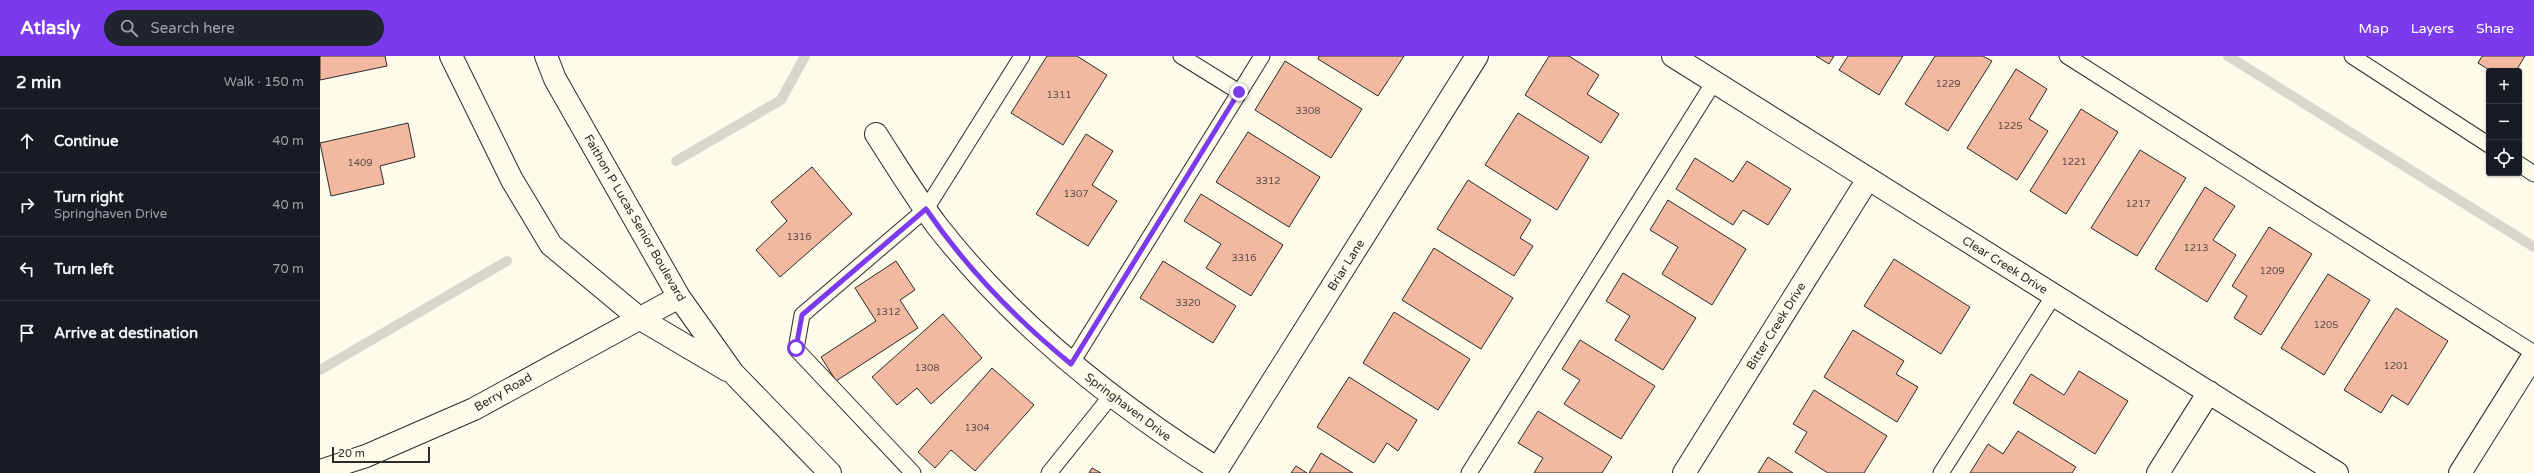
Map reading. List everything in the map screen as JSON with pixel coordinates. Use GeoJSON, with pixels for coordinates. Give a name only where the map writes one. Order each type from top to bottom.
{"type":"FeatureCollection","features":[{"type":"Feature","properties":{"kind":"street","name":"Faithon P Lucas Senior Boulevard"},"geometry":{"type":"LineString","coordinates":[[451,56],[512,180],[551,244],[639,318],[733,373]]}},
{"type":"Feature","properties":{"kind":"street","name":"Faithon P Lucas Senior Boulevard"},"geometry":{"type":"LineString","coordinates":[[546,56],[555,79],[679,297],[733,373],[830,473]]}},
{"type":"Feature","properties":{"kind":"street","name":"Briar Lane"},"geometry":{"type":"LineString","coordinates":[[1216,471],[1477,56]]}},
{"type":"Feature","properties":{"kind":"street","name":"Clear Creek Drive"},"geometry":{"type":"LineString","coordinates":[[1673,56],[2337,473]]}},
{"type":"Feature","properties":{"kind":"street","name":"Springhaven Drive"},"geometry":{"type":"LineString","coordinates":[[876,134],[926,209],[969,264],[1011,308],[1071,364],[1111,396],[1216,471]]}},
{"type":"Feature","properties":{"kind":"street","name":"Bitter Creek Drive"},"geometry":{"type":"LineString","coordinates":[[1684,473],[1868,179]]}},
{"type":"Feature","properties":{"kind":"street","name":"Berry Road"},"geometry":{"type":"LineString","coordinates":[[320,471],[366,456],[474,409],[679,297]]}},
{"type":"Feature","properties":{"kind":"street"},"geometry":{"type":"LineString","coordinates":[[2460,473],[2534,354]]}},
{"type":"Feature","properties":{"kind":"street"},"geometry":{"type":"LineString","coordinates":[[2158,473],[2209,392]]}},
{"type":"Feature","properties":{"kind":"lane"},"geometry":{"type":"LineString","coordinates":[[913,473],[796,348],[802,315],[926,209],[1022,56]]}},
{"type":"Feature","properties":{"kind":"lane"},"geometry":{"type":"LineString","coordinates":[[1181,56],[1239,92]]}},
{"type":"Feature","properties":{"kind":"lane"},"geometry":{"type":"LineString","coordinates":[[1071,364],[1262,56]]}},
{"type":"Feature","properties":{"kind":"lane"},"geometry":{"type":"LineString","coordinates":[[2067,56],[2534,354]]}},
{"type":"Feature","properties":{"kind":"lane"},"geometry":{"type":"LineString","coordinates":[[2352,56],[2486,143]]}},
{"type":"Feature","properties":{"kind":"lane"},"geometry":{"type":"LineString","coordinates":[[1468,473],[1714,82]]}},
{"type":"Feature","properties":{"kind":"lane"},"geometry":{"type":"LineString","coordinates":[[2522,166],[2534,174]]}},
{"type":"Feature","properties":{"kind":"lane"},"geometry":{"type":"LineString","coordinates":[[1941,473],[2054,295]]}},
{"type":"Feature","properties":{"kind":"lane"},"geometry":{"type":"LineString","coordinates":[[1049,473],[1111,396]]}},
{"type":"Feature","properties":{"kind":"building"},"geometry":{"type":"Polygon","coordinates":[[[320,56],[385,56],[387,66],[320,80],[320,56]]]}},
{"type":"Feature","properties":{"kind":"building"},"geometry":{"type":"Polygon","coordinates":[[[1047,56],[1077,56],[1107,75],[1063,145],[1011,113],[1047,56]]]}},
{"type":"Feature","properties":{"kind":"building"},"geometry":{"type":"Polygon","coordinates":[[[1319,56],[1404,56],[1378,96],[1318,59],[1319,56]]]}},
{"type":"Feature","properties":{"kind":"building"},"geometry":{"type":"Polygon","coordinates":[[[1549,56],[1569,56],[1599,75],[1587,94],[1619,114],[1601,143],[1525,95],[1549,56]]]}},
{"type":"Feature","properties":{"kind":"building"},"geometry":{"type":"Polygon","coordinates":[[[1816,56],[1834,56],[1829,64],[1816,56]]]}},
{"type":"Feature","properties":{"kind":"building"},"geometry":{"type":"Polygon","coordinates":[[[1848,56],[1903,56],[1879,95],[1839,70],[1848,56]]]}},
{"type":"Feature","properties":{"kind":"building"},"geometry":{"type":"Polygon","coordinates":[[[1935,56],[1983,56],[1992,61],[1948,131],[1905,104],[1935,56]]]}},
{"type":"Feature","properties":{"kind":"building"},"geometry":{"type":"Polygon","coordinates":[[[2482,56],[2525,56],[2518,68],[2486,68],[2478,63],[2482,56]]]}},
{"type":"Feature","properties":{"kind":"building"},"geometry":{"type":"Polygon","coordinates":[[[1285,61],[1362,109],[1331,158],[1255,110],[1285,61]]]}},
{"type":"Feature","properties":{"kind":"building"},"geometry":{"type":"Polygon","coordinates":[[[2016,69],[2047,89],[2029,119],[2048,131],[2017,180],[1967,148],[2016,69]]]}},
{"type":"Feature","properties":{"kind":"building"},"geometry":{"type":"Polygon","coordinates":[[[2081,109],[2118,132],[2066,214],[2030,191],[2081,109]]]}},
{"type":"Feature","properties":{"kind":"building"},"geometry":{"type":"Polygon","coordinates":[[[1518,113],[1589,157],[1557,210],[1485,165],[1518,113]]]}},
{"type":"Feature","properties":{"kind":"building"},"geometry":{"type":"Polygon","coordinates":[[[408,123],[415,157],[380,166],[384,184],[331,196],[320,143],[408,123]]]}},
{"type":"Feature","properties":{"kind":"building"},"geometry":{"type":"Polygon","coordinates":[[[1248,132],[1320,177],[1289,227],[1216,182],[1248,132]]]}},
{"type":"Feature","properties":{"kind":"building"},"geometry":{"type":"Polygon","coordinates":[[[1086,134],[1113,151],[1092,185],[1117,201],[1088,246],[1036,214],[1086,134]]]}},
{"type":"Feature","properties":{"kind":"building"},"geometry":{"type":"Polygon","coordinates":[[[2140,150],[2186,178],[2137,256],[2091,228],[2140,150]]]}},
{"type":"Feature","properties":{"kind":"building"},"geometry":{"type":"Polygon","coordinates":[[[1695,158],[1733,182],[1747,161],[1791,189],[1768,225],[1743,210],[1733,225],[1676,189],[1695,158]]]}},
{"type":"Feature","properties":{"kind":"building"},"geometry":{"type":"Polygon","coordinates":[[[812,167],[852,214],[780,277],[756,250],[787,221],[771,202],[812,167]]]}},
{"type":"Feature","properties":{"kind":"building"},"geometry":{"type":"Polygon","coordinates":[[[1468,180],[1531,220],[1520,238],[1533,246],[1514,276],[1437,229],[1468,180]]]}},
{"type":"Feature","properties":{"kind":"building"},"geometry":{"type":"Polygon","coordinates":[[[2205,187],[2235,206],[2213,240],[2236,255],[2207,302],[2155,269],[2205,187]]]}},
{"type":"Feature","properties":{"kind":"building"},"geometry":{"type":"Polygon","coordinates":[[[1201,194],[1283,245],[1251,296],[1206,268],[1221,244],[1184,221],[1201,194]]]}},
{"type":"Feature","properties":{"kind":"building"},"geometry":{"type":"Polygon","coordinates":[[[1668,200],[1746,249],[1712,305],[1662,274],[1678,247],[1650,230],[1668,200]]]}},
{"type":"Feature","properties":{"kind":"building"},"geometry":{"type":"Polygon","coordinates":[[[2269,227],[2312,254],[2261,335],[2234,318],[2247,296],[2232,286],[2269,227]]]}},
{"type":"Feature","properties":{"kind":"building"},"geometry":{"type":"Polygon","coordinates":[[[1434,248],[1513,298],[1481,349],[1402,300],[1434,248]]]}},
{"type":"Feature","properties":{"kind":"building"},"geometry":{"type":"Polygon","coordinates":[[[1894,259],[1970,307],[1941,354],[1864,306],[1894,259]]]}},
{"type":"Feature","properties":{"kind":"building"},"geometry":{"type":"Polygon","coordinates":[[[896,261],[915,290],[900,300],[918,328],[836,381],[821,357],[876,321],[855,288],[896,261]]]}},
{"type":"Feature","properties":{"kind":"building"},"geometry":{"type":"Polygon","coordinates":[[[1163,261],[1236,306],[1213,343],[1140,298],[1163,261]]]}},
{"type":"Feature","properties":{"kind":"building"},"geometry":{"type":"Polygon","coordinates":[[[1623,273],[1696,318],[1663,370],[1615,340],[1630,316],[1606,301],[1623,273]]]}},
{"type":"Feature","properties":{"kind":"building"},"geometry":{"type":"Polygon","coordinates":[[[2328,274],[2370,300],[2324,375],[2281,348],[2328,274]]]}},
{"type":"Feature","properties":{"kind":"building"},"geometry":{"type":"Polygon","coordinates":[[[2396,308],[2448,341],[2408,405],[2392,395],[2381,413],[2344,390],[2396,308]]]}},
{"type":"Feature","properties":{"kind":"building"},"geometry":{"type":"Polygon","coordinates":[[[1394,312],[1470,359],[1438,410],[1363,363],[1394,312]]]}},
{"type":"Feature","properties":{"kind":"building"},"geometry":{"type":"Polygon","coordinates":[[[943,314],[982,358],[931,404],[917,388],[897,405],[872,377],[943,314]]]}},
{"type":"Feature","properties":{"kind":"building"},"geometry":{"type":"Polygon","coordinates":[[[1853,330],[1904,361],[1896,374],[1918,387],[1897,422],[1824,377],[1853,330]]]}},
{"type":"Feature","properties":{"kind":"building"},"geometry":{"type":"Polygon","coordinates":[[[1580,340],[1655,386],[1621,439],[1564,404],[1580,380],[1562,369],[1580,340]]]}},
{"type":"Feature","properties":{"kind":"building"},"geometry":{"type":"Polygon","coordinates":[[[992,368],[1034,405],[975,471],[951,450],[935,468],[918,452],[992,368]]]}},
{"type":"Feature","properties":{"kind":"building"},"geometry":{"type":"Polygon","coordinates":[[[2079,371],[2128,401],[2095,454],[2013,403],[2031,374],[2064,395],[2079,371]]]}},
{"type":"Feature","properties":{"kind":"building"},"geometry":{"type":"Polygon","coordinates":[[[1349,377],[1417,420],[1398,451],[1387,443],[1374,463],[1317,427],[1349,377]]]}},
{"type":"Feature","properties":{"kind":"building"},"geometry":{"type":"Polygon","coordinates":[[[1814,390],[1887,436],[1864,473],[1828,473],[1795,452],[1807,432],[1793,424],[1814,390]]]}},
{"type":"Feature","properties":{"kind":"building"},"geometry":{"type":"Polygon","coordinates":[[[1538,411],[1612,457],[1602,473],[1534,473],[1543,458],[1518,443],[1538,411]]]}},
{"type":"Feature","properties":{"kind":"building"},"geometry":{"type":"Polygon","coordinates":[[[2018,431],[2076,467],[2072,473],[1970,473],[1988,444],[2003,454],[2018,431]]]}},
{"type":"Feature","properties":{"kind":"building"},"geometry":{"type":"Polygon","coordinates":[[[1321,453],[1353,473],[1309,473],[1321,453]]]}},
{"type":"Feature","properties":{"kind":"building"},"geometry":{"type":"Polygon","coordinates":[[[1768,457],[1793,473],[1758,473],[1768,457]]]}},
{"type":"Feature","properties":{"kind":"building"},"geometry":{"type":"Polygon","coordinates":[[[1296,466],[1307,473],[1291,473],[1296,466]]]}},
{"type":"Feature","properties":{"kind":"building"},"geometry":{"type":"Polygon","coordinates":[[[1092,468],[1101,473],[1089,473],[1092,468]]]}},
{"type":"Feature","properties":{"kind":"waterway"},"geometry":{"type":"LineString","coordinates":[[676,161],[781,100],[805,56]]}},
{"type":"Feature","properties":{"kind":"waterway"},"geometry":{"type":"LineString","coordinates":[[2228,56],[2534,247]]}},
{"type":"Feature","properties":{"kind":"waterway"},"geometry":{"type":"LineString","coordinates":[[320,370],[507,261]]}},
{"type":"Feature","properties":{"kind":"route"},"geometry":{"type":"LineString","coordinates":[[796,348],[802,315],[926,209],[937,226],[969,264],[1011,308],[1056,352],[1071,364],[1239,92]]}}]}
